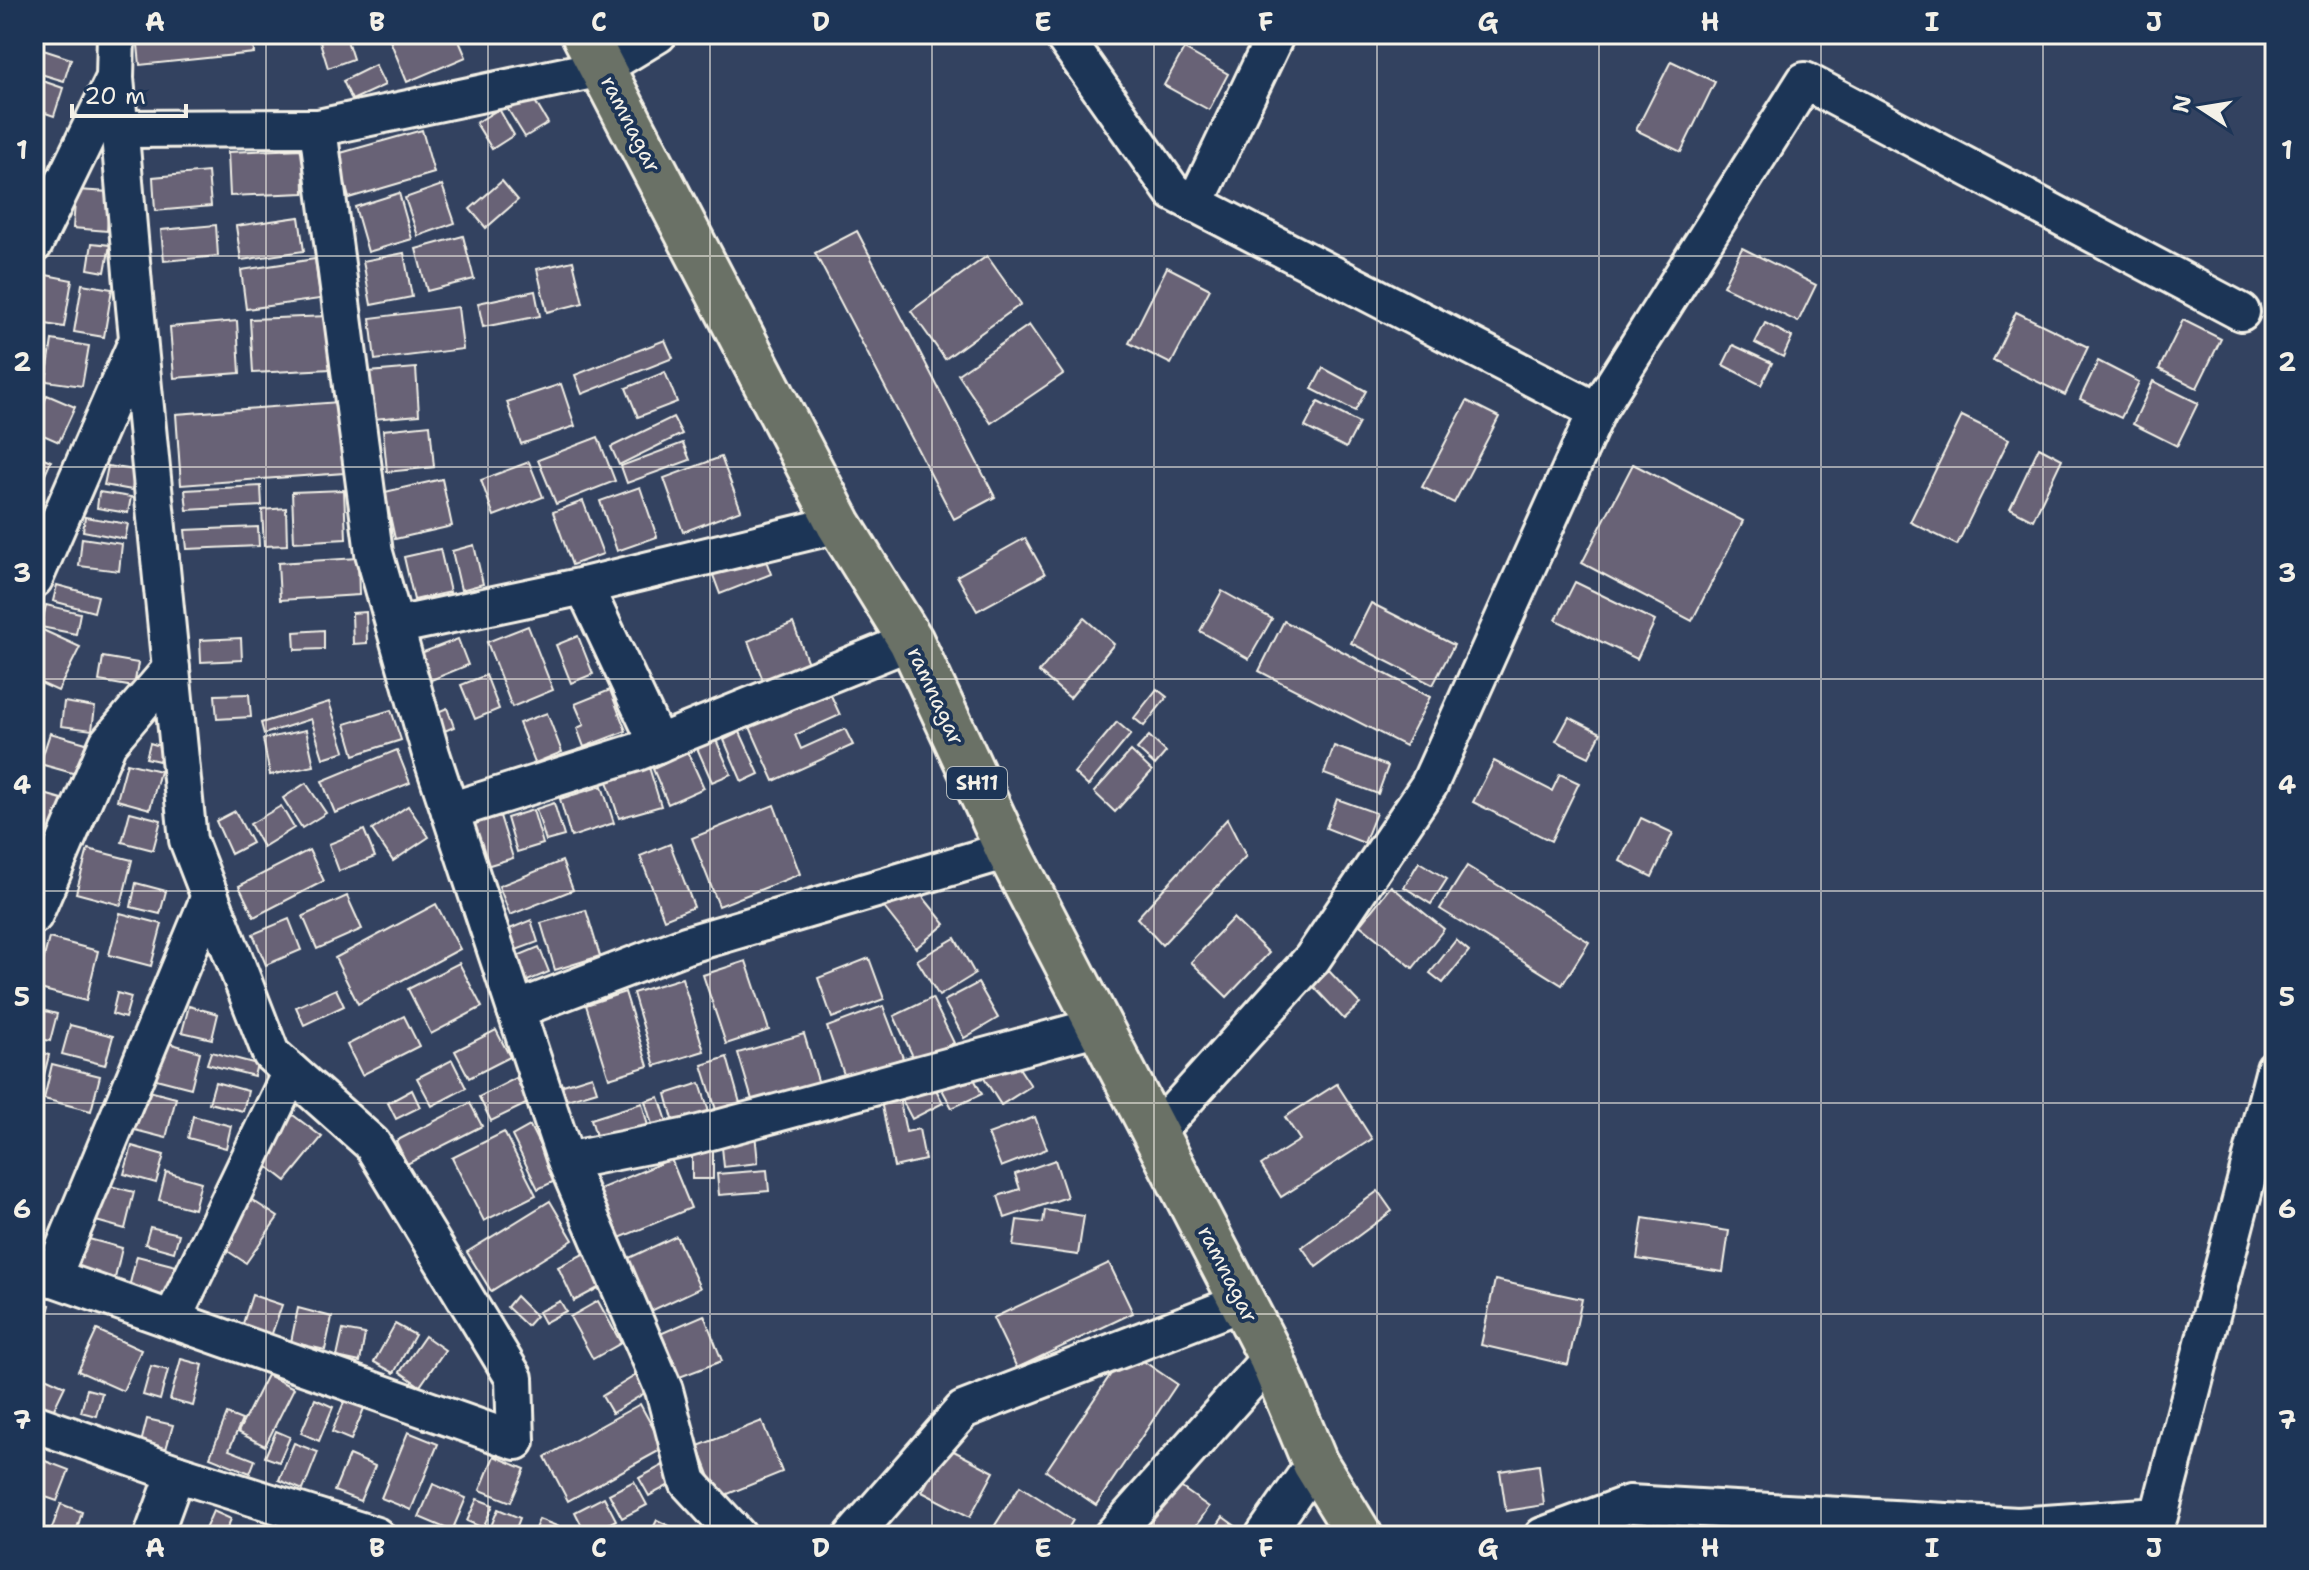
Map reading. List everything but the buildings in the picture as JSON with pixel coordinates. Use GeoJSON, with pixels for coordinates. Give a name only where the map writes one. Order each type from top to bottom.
{"type":"FeatureCollection","features":[{"type":"Feature","properties":{"kind":"main road","name":"ramnagar"},"geometry":{"type":"LineString","coordinates":[[593,51],[839,524],[911,641],[1008,850],[1271,1357],[1315,1463],[1360,1536]]}},
{"type":"Feature","properties":{"kind":"street"},"geometry":{"type":"LineString","coordinates":[[116,34],[115,78],[188,840],[210,896],[271,1054],[372,1144],[514,1378],[516,1441],[43,1274],[210,896]]}},
{"type":"Feature","properties":{"kind":"street"},"geometry":{"type":"LineString","coordinates":[[120,129],[318,128],[658,34]]}},
{"type":"Feature","properties":{"kind":"street"},"geometry":{"type":"LineString","coordinates":[[1062,34],[1173,192],[1597,411]]}},
{"type":"Feature","properties":{"kind":"street"},"geometry":{"type":"LineString","coordinates":[[1195,204],[1276,34]]}},
{"type":"Feature","properties":{"kind":"street"},"geometry":{"type":"LineString","coordinates":[[34,244],[115,78]]}},
{"type":"Feature","properties":{"kind":"street"},"geometry":{"type":"LineString","coordinates":[[1155,1133],[1312,959],[1429,785],[1597,411],[1805,81],[2241,312]]}},
{"type":"Feature","properties":{"kind":"street"},"geometry":{"type":"LineString","coordinates":[[318,128],[374,553],[450,811],[566,1161],[664,1390],[688,1482],[738,1536]]}},
{"type":"Feature","properties":{"kind":"street"},"geometry":{"type":"LineString","coordinates":[[34,579],[139,338]]}},
{"type":"Feature","properties":{"kind":"street"},"geometry":{"type":"LineString","coordinates":[[395,626],[584,586],[839,524]]}},
{"type":"Feature","properties":{"kind":"street"},"geometry":{"type":"LineString","coordinates":[[584,586],[658,744]]}},
{"type":"Feature","properties":{"kind":"street"},"geometry":{"type":"LineString","coordinates":[[450,811],[658,744],[911,641]]}},
{"type":"Feature","properties":{"kind":"street"},"geometry":{"type":"LineString","coordinates":[[34,915],[108,743],[171,669]]}},
{"type":"Feature","properties":{"kind":"street"},"geometry":{"type":"LineString","coordinates":[[516,1010],[686,945],[1008,850]]}},
{"type":"Feature","properties":{"kind":"street"},"geometry":{"type":"LineString","coordinates":[[566,1161],[688,1137],[1099,1026]]}},
{"type":"Feature","properties":{"kind":"street"},"geometry":{"type":"LineString","coordinates":[[1543,1536],[1629,1504],[2018,1526],[2159,1516],[2275,1069]]}},
{"type":"Feature","properties":{"kind":"street"},"geometry":{"type":"LineString","coordinates":[[172,1320],[291,1072]]}},
{"type":"Feature","properties":{"kind":"street"},"geometry":{"type":"LineString","coordinates":[[853,1536],[963,1410],[1243,1302]]}},
{"type":"Feature","properties":{"kind":"street"},"geometry":{"type":"LineString","coordinates":[[1112,1536],[1271,1357]]}},
{"type":"Feature","properties":{"kind":"street"},"geometry":{"type":"LineString","coordinates":[[34,1423],[176,1473],[376,1536]]}},
{"type":"Feature","properties":{"kind":"street"},"geometry":{"type":"LineString","coordinates":[[1264,1536],[1315,1463]]}},
{"type":"Feature","properties":{"kind":"street"},"geometry":{"type":"LineString","coordinates":[[153,1536],[176,1473]]}}]}
